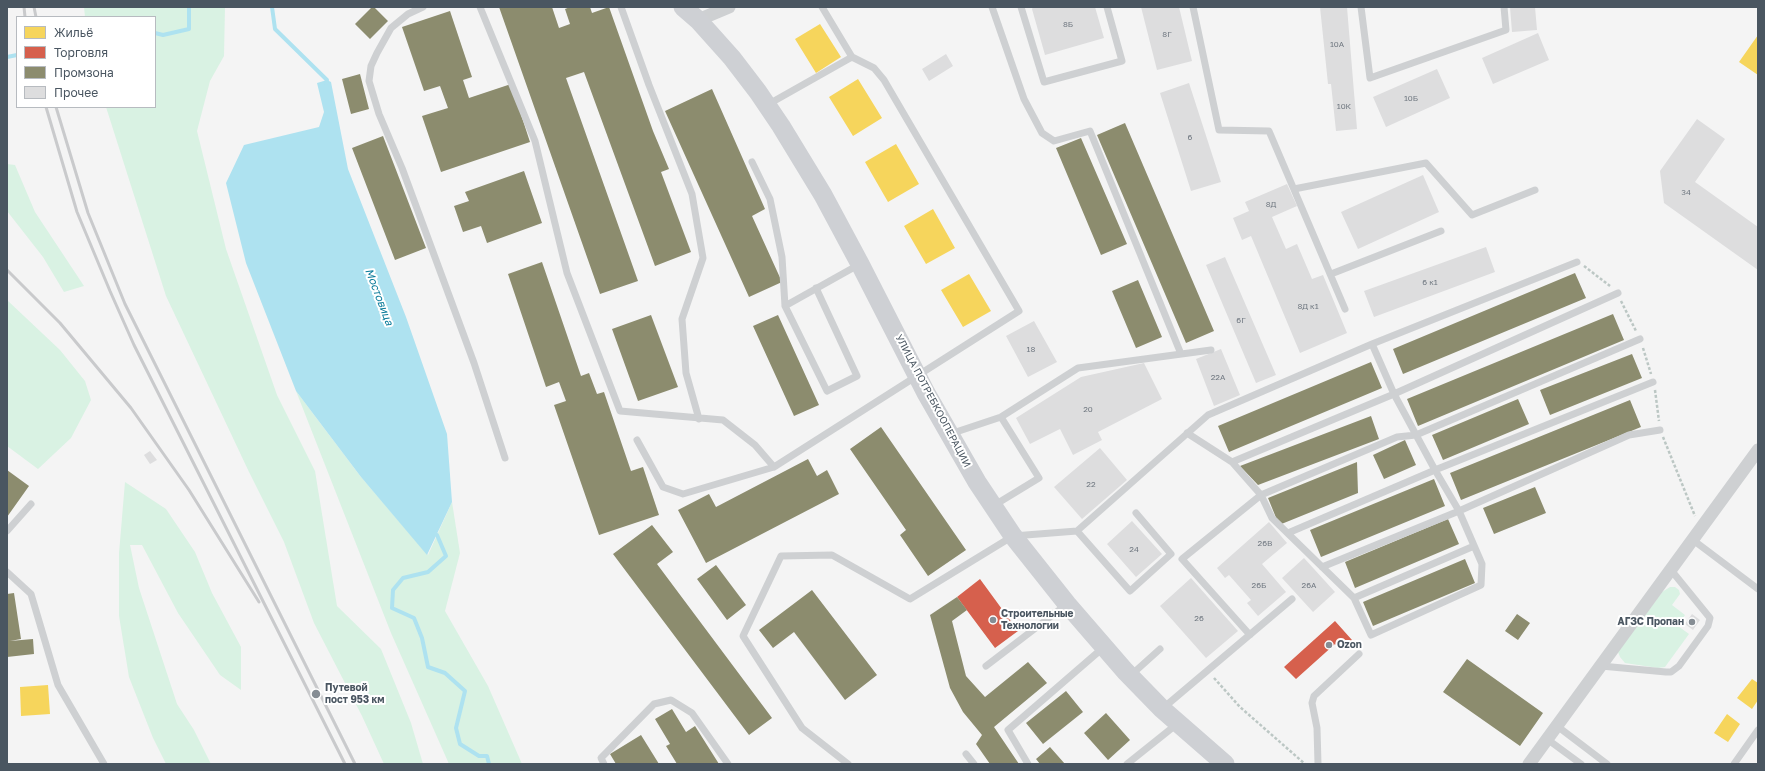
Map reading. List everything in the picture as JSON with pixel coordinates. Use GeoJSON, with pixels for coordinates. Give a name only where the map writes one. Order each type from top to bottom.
{"type":"FeatureCollection","features":[{"type":"Feature","properties":{"kind":"main road","name":"УЛИЦА ПОТРЕБКООПЕРАЦИИ"},"geometry":{"type":"LineString","coordinates":[[683,7],[698,20],[732,58],[767,105],[819,188],[950,434],[977,482],[1013,536],[1067,604],[1130,676],[1178,724],[1225,764]]}},
{"type":"Feature","properties":{"kind":"street"},"geometry":{"type":"LineString","coordinates":[[698,20],[729,7]]}},
{"type":"Feature","properties":{"kind":"street"},"geometry":{"type":"LineString","coordinates":[[1529,764],[1758,450]]}},
{"type":"Feature","properties":{"kind":"lane"},"geometry":{"type":"LineString","coordinates":[[423,7],[408,14],[391,28],[371,66],[369,81],[379,114],[402,168],[474,363],[505,458]]}},
{"type":"Feature","properties":{"kind":"lane"},"geometry":{"type":"LineString","coordinates":[[480,7],[535,141],[567,273],[620,411],[723,420],[755,445],[774,467]]}},
{"type":"Feature","properties":{"kind":"lane"},"geometry":{"type":"LineString","coordinates":[[621,7],[648,85],[692,194],[703,258],[682,319],[686,373],[699,419]]}},
{"type":"Feature","properties":{"kind":"lane"},"geometry":{"type":"LineString","coordinates":[[637,440],[663,487],[683,494],[774,467],[1019,311],[884,80],[874,68],[852,57],[822,7]]}},
{"type":"Feature","properties":{"kind":"lane"},"geometry":{"type":"LineString","coordinates":[[992,7],[1024,99],[1042,133],[1054,141],[1090,131],[1181,354]]}},
{"type":"Feature","properties":{"kind":"lane"},"geometry":{"type":"LineString","coordinates":[[1021,7],[1044,82],[1122,61],[1107,7]]}},
{"type":"Feature","properties":{"kind":"lane"},"geometry":{"type":"LineString","coordinates":[[1193,7],[1219,130],[1269,131],[1345,309]]}},
{"type":"Feature","properties":{"kind":"lane"},"geometry":{"type":"LineString","coordinates":[[1360,7],[1370,78],[1506,30],[1504,7]]}},
{"type":"Feature","properties":{"kind":"lane"},"geometry":{"type":"LineString","coordinates":[[767,105],[852,57]]}},
{"type":"Feature","properties":{"kind":"lane"},"geometry":{"type":"LineString","coordinates":[[752,162],[770,199],[782,257],[785,306],[827,391],[857,376],[816,288]]}},
{"type":"Feature","properties":{"kind":"lane"},"geometry":{"type":"LineString","coordinates":[[1294,189],[1426,163],[1472,215],[1535,190]]}},
{"type":"Feature","properties":{"kind":"lane"},"geometry":{"type":"LineString","coordinates":[[1331,274],[1441,231]]}},
{"type":"Feature","properties":{"kind":"lane"},"geometry":{"type":"LineString","coordinates":[[848,764],[802,728],[743,636],[781,556],[832,555],[910,599],[1013,536],[1077,531],[1208,415],[1372,344],[1577,262]]}},
{"type":"Feature","properties":{"kind":"lane"},"geometry":{"type":"LineString","coordinates":[[785,306],[860,264]]}},
{"type":"Feature","properties":{"kind":"lane"},"geometry":{"type":"LineString","coordinates":[[1232,462],[1394,394],[1618,293]]}},
{"type":"Feature","properties":{"kind":"lane"},"geometry":{"type":"LineString","coordinates":[[1250,635],[1182,559],[1261,495],[1397,437],[1416,435],[1640,339]]}},
{"type":"Feature","properties":{"kind":"lane"},"geometry":{"type":"LineString","coordinates":[[1187,433],[1232,462],[1261,495],[1272,518],[1354,598],[1371,634],[1481,584],[1482,564],[1459,511],[1394,394],[1372,344]]}},
{"type":"Feature","properties":{"kind":"lane"},"geometry":{"type":"LineString","coordinates":[[950,434],[1001,416],[1078,368],[1212,350]]}},
{"type":"Feature","properties":{"kind":"lane"},"geometry":{"type":"LineString","coordinates":[[1288,533],[1436,470],[1653,382]]}},
{"type":"Feature","properties":{"kind":"lane"},"geometry":{"type":"LineString","coordinates":[[993,506],[1039,478],[1001,416]]}},
{"type":"Feature","properties":{"kind":"lane"},"geometry":{"type":"LineString","coordinates":[[1322,567],[1459,511],[1629,434],[1660,430]]}},
{"type":"Feature","properties":{"kind":"lane"},"geometry":{"type":"LineString","coordinates":[[7,531],[31,504]]}},
{"type":"Feature","properties":{"kind":"lane"},"geometry":{"type":"LineString","coordinates":[[1077,531],[1130,591],[1171,554],[1136,513]]}},
{"type":"Feature","properties":{"kind":"lane"},"geometry":{"type":"LineString","coordinates":[[1693,540],[1758,589]]}},
{"type":"Feature","properties":{"kind":"lane"},"geometry":{"type":"LineString","coordinates":[[1354,598],[1474,546]]}},
{"type":"Feature","properties":{"kind":"lane"},"geometry":{"type":"LineString","coordinates":[[1601,666],[1666,672],[1676,670],[1679,666],[1708,626],[1710,618],[1671,570]]}},
{"type":"Feature","properties":{"kind":"lane"},"geometry":{"type":"LineString","coordinates":[[7,572],[30,594],[58,685],[104,764]]}},
{"type":"Feature","properties":{"kind":"lane"},"geometry":{"type":"LineString","coordinates":[[1162,709],[1292,600]]}},
{"type":"Feature","properties":{"kind":"lane"},"geometry":{"type":"LineString","coordinates":[[986,666],[1067,604]]}},
{"type":"Feature","properties":{"kind":"lane"},"geometry":{"type":"LineString","coordinates":[[1028,764],[1008,730],[1104,647]]}},
{"type":"Feature","properties":{"kind":"lane"},"geometry":{"type":"LineString","coordinates":[[1130,676],[1160,649]]}},
{"type":"Feature","properties":{"kind":"lane"},"geometry":{"type":"LineString","coordinates":[[1318,764],[1317,728],[1312,703],[1314,696],[1359,654]]}},
{"type":"Feature","properties":{"kind":"lane"},"geometry":{"type":"LineString","coordinates":[[604,764],[601,758],[654,704],[671,700],[692,712],[728,764]]}},
{"type":"Feature","properties":{"kind":"lane"},"geometry":{"type":"LineString","coordinates":[[1127,764],[1178,724]]}},
{"type":"Feature","properties":{"kind":"lane"},"geometry":{"type":"LineString","coordinates":[[1557,726],[1607,764]]}},
{"type":"Feature","properties":{"kind":"lane"},"geometry":{"type":"LineString","coordinates":[[1734,764],[1758,730]]}},
{"type":"Feature","properties":{"kind":"lane"},"geometry":{"type":"LineString","coordinates":[[1547,739],[1581,764]]}},
{"type":"Feature","properties":{"kind":"lane"},"geometry":{"type":"LineString","coordinates":[[966,754],[974,764]]}},
{"type":"Feature","properties":{"kind":"path"},"geometry":{"type":"LineString","coordinates":[[1208,670],[1240,707],[1305,764]]}},
{"type":"Feature","properties":{"kind":"green space"},"geometry":{"type":"Polygon","coordinates":[[[84,7],[225,7],[224,56],[210,81],[197,131],[226,249],[277,395],[315,471],[337,606],[381,649],[411,723],[423,764],[384,764],[362,716],[314,623],[284,542],[249,472],[166,296],[106,108],[156,108],[156,16],[85,16],[84,7]]]}},
{"type":"Feature","properties":{"kind":"green space"},"geometry":{"type":"Polygon","coordinates":[[[7,164],[15,165],[35,212],[84,286],[64,292],[43,257],[7,211],[7,164]]]}},
{"type":"Feature","properties":{"kind":"green space"},"geometry":{"type":"Polygon","coordinates":[[[7,300],[60,350],[85,381],[91,400],[71,438],[38,469],[7,446],[7,300]]]}},
{"type":"Feature","properties":{"kind":"green space"},"geometry":{"type":"Polygon","coordinates":[[[296,391],[361,477],[428,555],[452,502],[460,553],[445,611],[488,686],[522,764],[449,764],[391,633],[296,391]]]}},
{"type":"Feature","properties":{"kind":"green space"},"geometry":{"type":"Polygon","coordinates":[[[125,482],[166,509],[195,552],[212,593],[241,647],[241,690],[220,675],[178,613],[142,545],[130,545],[139,588],[177,704],[194,730],[211,764],[166,764],[153,738],[129,677],[119,616],[119,553],[125,482]]]}},
{"type":"Feature","properties":{"kind":"green space"},"geometry":{"type":"Polygon","coordinates":[[[1670,587],[1675,587],[1679,590],[1680,594],[1672,605],[1685,615],[1678,626],[1689,634],[1665,667],[1658,668],[1625,663],[1618,652],[1662,592],[1670,587]]]}},
{"type":"Feature","properties":{"kind":"water"},"geometry":{"type":"Polygon","coordinates":[[[327,80],[331,82],[348,169],[406,317],[447,434],[452,502],[427,555],[361,477],[296,391],[246,263],[226,183],[244,145],[319,127],[324,112],[317,83],[327,80]]]}},
{"type":"Feature","properties":{"kind":"building: Жильё"},"geometry":{"type":"Polygon","coordinates":[[[820,24],[841,57],[816,73],[795,39],[820,24]]]}},
{"type":"Feature","properties":{"kind":"building: Жильё"},"geometry":{"type":"Polygon","coordinates":[[[1758,35],[1758,75],[1739,62],[1758,35]]]}},
{"type":"Feature","properties":{"kind":"building: Жильё"},"geometry":{"type":"Polygon","coordinates":[[[858,79],[882,118],[853,136],[829,97],[858,79]]]}},
{"type":"Feature","properties":{"kind":"building: Жильё"},"geometry":{"type":"Polygon","coordinates":[[[896,144],[919,184],[888,202],[865,162],[896,144]]]}},
{"type":"Feature","properties":{"kind":"building: Жильё"},"geometry":{"type":"Polygon","coordinates":[[[933,209],[955,248],[926,264],[904,226],[933,209]]]}},
{"type":"Feature","properties":{"kind":"building: Жильё"},"geometry":{"type":"Polygon","coordinates":[[[969,274],[991,311],[963,327],[941,290],[969,274]]]}},
{"type":"Feature","properties":{"kind":"building: Жильё"},"geometry":{"type":"Polygon","coordinates":[[[1752,679],[1758,683],[1758,700],[1752,709],[1737,698],[1752,679]]]}},
{"type":"Feature","properties":{"kind":"building: Жильё"},"geometry":{"type":"Polygon","coordinates":[[[48,685],[50,714],[21,716],[20,687],[48,685]]]}},
{"type":"Feature","properties":{"kind":"building: Жильё"},"geometry":{"type":"Polygon","coordinates":[[[1727,714],[1740,724],[1728,742],[1714,733],[1727,714]]]}},
{"type":"Feature","properties":{"kind":"building: Торговля","name":"Строительные Технологии"},"geometry":{"type":"Polygon","coordinates":[[[980,579],[1018,631],[995,648],[957,597],[980,579]]]}},
{"type":"Feature","properties":{"kind":"building: Торговля"},"geometry":{"type":"Polygon","coordinates":[[[1335,621],[1352,640],[1341,650],[1335,644],[1296,679],[1284,667],[1335,621]]]}},
{"type":"Feature","properties":{"kind":"building: Промзона"},"geometry":{"type":"Polygon","coordinates":[[[372,7],[374,7],[388,21],[370,39],[355,24],[372,7]]]}},
{"type":"Feature","properties":{"kind":"building: Промзона"},"geometry":{"type":"Polygon","coordinates":[[[499,7],[552,7],[559,28],[570,24],[565,9],[570,7],[590,7],[592,13],[609,7],[653,131],[669,169],[661,172],[691,252],[655,266],[584,72],[566,78],[638,281],[600,294],[499,7]]]}},
{"type":"Feature","properties":{"kind":"building: Промзона"},"geometry":{"type":"Polygon","coordinates":[[[450,11],[472,77],[463,80],[469,98],[511,84],[530,142],[441,172],[422,116],[448,108],[440,86],[424,91],[402,27],[450,11]]]}},
{"type":"Feature","properties":{"kind":"building: Промзона"},"geometry":{"type":"Polygon","coordinates":[[[360,74],[369,109],[351,114],[342,79],[360,74]]]}},
{"type":"Feature","properties":{"kind":"building: Промзона"},"geometry":{"type":"Polygon","coordinates":[[[712,89],[765,209],[752,216],[782,282],[749,297],[665,111],[712,89]]]}},
{"type":"Feature","properties":{"kind":"building: Промзона"},"geometry":{"type":"Polygon","coordinates":[[[1125,123],[1214,331],[1186,343],[1097,135],[1125,123]]]}},
{"type":"Feature","properties":{"kind":"building: Промзона"},"geometry":{"type":"Polygon","coordinates":[[[383,136],[426,248],[395,260],[352,148],[383,136]]]}},
{"type":"Feature","properties":{"kind":"building: Промзона"},"geometry":{"type":"Polygon","coordinates":[[[1081,138],[1127,244],[1101,255],[1056,148],[1081,138]]]}},
{"type":"Feature","properties":{"kind":"building: Промзона"},"geometry":{"type":"Polygon","coordinates":[[[524,171],[542,223],[487,243],[481,226],[463,232],[454,206],[469,201],[465,192],[524,171]]]}},
{"type":"Feature","properties":{"kind":"building: Промзона"},"geometry":{"type":"Polygon","coordinates":[[[542,262],[581,376],[589,373],[597,394],[604,392],[631,471],[643,467],[659,515],[599,535],[554,405],[566,401],[559,382],[546,387],[508,274],[542,262]]]}},
{"type":"Feature","properties":{"kind":"building: Промзона"},"geometry":{"type":"Polygon","coordinates":[[[1575,273],[1586,298],[1403,374],[1393,349],[1575,273]]]}},
{"type":"Feature","properties":{"kind":"building: Промзона"},"geometry":{"type":"Polygon","coordinates":[[[1138,280],[1162,337],[1136,348],[1112,291],[1138,280]]]}},
{"type":"Feature","properties":{"kind":"building: Промзона"},"geometry":{"type":"Polygon","coordinates":[[[1613,314],[1624,340],[1418,426],[1407,399],[1613,314]]]}},
{"type":"Feature","properties":{"kind":"building: Промзона"},"geometry":{"type":"Polygon","coordinates":[[[651,315],[678,387],[638,401],[612,329],[651,315]]]}},
{"type":"Feature","properties":{"kind":"building: Промзона"},"geometry":{"type":"Polygon","coordinates":[[[778,315],[819,405],[794,416],[753,326],[778,315]]]}},
{"type":"Feature","properties":{"kind":"building: Промзона"},"geometry":{"type":"Polygon","coordinates":[[[1632,354],[1642,378],[1550,415],[1540,390],[1632,354]]]}},
{"type":"Feature","properties":{"kind":"building: Промзона"},"geometry":{"type":"Polygon","coordinates":[[[1371,362],[1382,388],[1229,452],[1218,426],[1371,362]]]}},
{"type":"Feature","properties":{"kind":"building: Промзона"},"geometry":{"type":"Polygon","coordinates":[[[1518,399],[1529,424],[1443,460],[1432,435],[1518,399]]]}},
{"type":"Feature","properties":{"kind":"building: Промзона"},"geometry":{"type":"Polygon","coordinates":[[[1630,400],[1641,427],[1461,500],[1450,473],[1630,400]]]}},
{"type":"Feature","properties":{"kind":"building: Промзона"},"geometry":{"type":"Polygon","coordinates":[[[1371,416],[1379,439],[1258,485],[1240,466],[1371,416]]]}},
{"type":"Feature","properties":{"kind":"building: Промзона"},"geometry":{"type":"Polygon","coordinates":[[[881,427],[966,550],[928,576],[900,535],[906,530],[850,449],[881,427]]]}},
{"type":"Feature","properties":{"kind":"building: Промзона"},"geometry":{"type":"Polygon","coordinates":[[[1405,440],[1416,465],[1384,479],[1373,455],[1405,440]]]}},
{"type":"Feature","properties":{"kind":"building: Промзона"},"geometry":{"type":"Polygon","coordinates":[[[808,459],[817,476],[827,470],[839,494],[706,563],[678,510],[709,494],[716,507],[808,459]]]}},
{"type":"Feature","properties":{"kind":"building: Промзона"},"geometry":{"type":"Polygon","coordinates":[[[1357,462],[1358,493],[1279,525],[1268,498],[1357,462]]]}},
{"type":"Feature","properties":{"kind":"building: Промзона"},"geometry":{"type":"Polygon","coordinates":[[[7,470],[29,486],[7,517],[7,470]]]}},
{"type":"Feature","properties":{"kind":"building: Промзона"},"geometry":{"type":"Polygon","coordinates":[[[1434,479],[1445,506],[1321,557],[1310,530],[1434,479]]]}},
{"type":"Feature","properties":{"kind":"building: Промзона"},"geometry":{"type":"Polygon","coordinates":[[[1535,487],[1546,513],[1494,534],[1483,508],[1535,487]]]}},
{"type":"Feature","properties":{"kind":"building: Промзона"},"geometry":{"type":"Polygon","coordinates":[[[1448,519],[1459,544],[1355,588],[1345,562],[1448,519]]]}},
{"type":"Feature","properties":{"kind":"building: Промзона"},"geometry":{"type":"Polygon","coordinates":[[[652,525],[673,552],[657,564],[772,718],[749,735],[613,554],[652,525]]]}},
{"type":"Feature","properties":{"kind":"building: Промзона"},"geometry":{"type":"Polygon","coordinates":[[[1465,559],[1475,583],[1373,626],[1363,602],[1465,559]]]}},
{"type":"Feature","properties":{"kind":"building: Промзона"},"geometry":{"type":"Polygon","coordinates":[[[716,565],[746,605],[727,620],[697,579],[716,565]]]}},
{"type":"Feature","properties":{"kind":"building: Промзона"},"geometry":{"type":"Polygon","coordinates":[[[812,590],[877,675],[845,700],[794,632],[773,648],[759,630],[812,590]]]}},
{"type":"Feature","properties":{"kind":"building: Промзона"},"geometry":{"type":"Polygon","coordinates":[[[14,593],[21,639],[10,641],[33,639],[34,654],[7,657],[7,594],[14,593]]]}},
{"type":"Feature","properties":{"kind":"building: Промзона"},"geometry":{"type":"Polygon","coordinates":[[[957,597],[967,610],[952,621],[966,676],[985,697],[1028,662],[1047,683],[994,727],[1019,764],[990,764],[976,744],[982,735],[963,712],[950,688],[930,615],[957,597]]]}},
{"type":"Feature","properties":{"kind":"building: Промзона"},"geometry":{"type":"Polygon","coordinates":[[[1517,614],[1530,623],[1518,640],[1505,631],[1517,614]]]}},
{"type":"Feature","properties":{"kind":"building: Промзона"},"geometry":{"type":"Polygon","coordinates":[[[1467,659],[1543,713],[1520,746],[1443,692],[1467,659]]]}},
{"type":"Feature","properties":{"kind":"building: Промзона"},"geometry":{"type":"Polygon","coordinates":[[[1066,691],[1083,712],[1043,744],[1026,723],[1066,691]]]}},
{"type":"Feature","properties":{"kind":"building: Промзона"},"geometry":{"type":"Polygon","coordinates":[[[672,709],[686,732],[695,726],[719,764],[677,764],[666,746],[670,744],[655,719],[672,709]]]}},
{"type":"Feature","properties":{"kind":"building: Промзона"},"geometry":{"type":"Polygon","coordinates":[[[1106,713],[1130,740],[1108,760],[1084,733],[1106,713]]]}},
{"type":"Feature","properties":{"kind":"building: Промзона"},"geometry":{"type":"Polygon","coordinates":[[[641,735],[659,764],[616,764],[610,754],[641,735]]]}},
{"type":"Feature","properties":{"kind":"building: Промзона"},"geometry":{"type":"Polygon","coordinates":[[[1050,747],[1065,764],[1040,764],[1036,759],[1050,747]]]}},
{"type":"Feature","properties":{"kind":"building: Прочее"},"geometry":{"type":"Polygon","coordinates":[[[1033,7],[1095,7],[1104,38],[1045,55],[1032,9],[1033,7]]]}},
{"type":"Feature","properties":{"kind":"building: Прочее"},"geometry":{"type":"Polygon","coordinates":[[[1141,7],[1179,7],[1192,61],[1157,70],[1141,7]]]}},
{"type":"Feature","properties":{"kind":"building: Прочее"},"geometry":{"type":"Polygon","coordinates":[[[1320,7],[1347,7],[1357,129],[1336,131],[1331,84],[1328,84],[1320,7]]]}},
{"type":"Feature","properties":{"kind":"building: Прочее"},"geometry":{"type":"Polygon","coordinates":[[[1510,7],[1535,7],[1537,30],[1512,32],[1510,7]]]}},
{"type":"Feature","properties":{"kind":"building: Прочее"},"geometry":{"type":"Polygon","coordinates":[[[1538,33],[1549,60],[1493,84],[1482,58],[1538,33]]]}},
{"type":"Feature","properties":{"kind":"building: Прочее"},"geometry":{"type":"Polygon","coordinates":[[[946,54],[953,66],[929,81],[922,69],[946,54]]]}},
{"type":"Feature","properties":{"kind":"building: Прочее"},"geometry":{"type":"Polygon","coordinates":[[[1437,69],[1450,98],[1386,127],[1373,97],[1437,69]]]}},
{"type":"Feature","properties":{"kind":"building: Прочее"},"geometry":{"type":"Polygon","coordinates":[[[1189,83],[1221,182],[1191,191],[1160,93],[1189,83]]]}},
{"type":"Feature","properties":{"kind":"building: Прочее"},"geometry":{"type":"Polygon","coordinates":[[[1697,119],[1725,139],[1695,182],[1758,227],[1758,270],[1664,203],[1660,171],[1697,119]]]}},
{"type":"Feature","properties":{"kind":"building: Прочее"},"geometry":{"type":"Polygon","coordinates":[[[1423,175],[1439,212],[1358,249],[1341,212],[1423,175]]]}},
{"type":"Feature","properties":{"kind":"building: Прочее"},"geometry":{"type":"Polygon","coordinates":[[[1287,184],[1297,206],[1272,217],[1286,249],[1297,244],[1312,279],[1323,275],[1347,333],[1300,353],[1251,236],[1242,240],[1233,218],[1249,211],[1245,202],[1287,184]]]}},
{"type":"Feature","properties":{"kind":"building: Прочее"},"geometry":{"type":"Polygon","coordinates":[[[1486,247],[1495,272],[1374,317],[1364,291],[1486,247]]]}},
{"type":"Feature","properties":{"kind":"building: Прочее"},"geometry":{"type":"Polygon","coordinates":[[[1225,257],[1276,375],[1256,383],[1206,265],[1225,257]]]}},
{"type":"Feature","properties":{"kind":"building: Прочее"},"geometry":{"type":"Polygon","coordinates":[[[1034,321],[1057,362],[1028,377],[1006,336],[1034,321]]]}},
{"type":"Feature","properties":{"kind":"building: Прочее"},"geometry":{"type":"Polygon","coordinates":[[[1221,349],[1240,395],[1214,406],[1196,359],[1221,349]]]}},
{"type":"Feature","properties":{"kind":"building: Прочее"},"geometry":{"type":"Polygon","coordinates":[[[1144,363],[1162,399],[1098,432],[1102,440],[1073,455],[1060,429],[1030,444],[1016,418],[1081,377],[1144,363]]]}},
{"type":"Feature","properties":{"kind":"building: Прочее"},"geometry":{"type":"Polygon","coordinates":[[[1100,448],[1127,480],[1082,519],[1054,487],[1100,448]]]}},
{"type":"Feature","properties":{"kind":"building: Прочее"},"geometry":{"type":"Polygon","coordinates":[[[150,451],[157,460],[150,464],[144,455],[150,451]]]}},
{"type":"Feature","properties":{"kind":"building: Прочее"},"geometry":{"type":"Polygon","coordinates":[[[1132,521],[1162,554],[1136,577],[1107,544],[1132,521]]]}},
{"type":"Feature","properties":{"kind":"building: Прочее"},"geometry":{"type":"Polygon","coordinates":[[[1269,522],[1287,543],[1262,564],[1286,592],[1258,616],[1247,603],[1251,600],[1229,575],[1225,578],[1217,568],[1269,522]]]}},
{"type":"Feature","properties":{"kind":"building: Прочее"},"geometry":{"type":"Polygon","coordinates":[[[1304,558],[1335,592],[1313,612],[1282,578],[1304,558]]]}},
{"type":"Feature","properties":{"kind":"building: Прочее"},"geometry":{"type":"Polygon","coordinates":[[[1191,578],[1238,631],[1206,658],[1160,606],[1191,578]]]}},
{"type":"Feature","properties":{"kind":"building: Прочее","name":"АГЗС Пропан"},"geometry":{"type":"Polygon","coordinates":[[[1692,614],[1700,620],[1693,630],[1685,624],[1692,614]]]}},
{"type":"Feature","properties":{"kind":"waterway"},"geometry":{"type":"LineString","coordinates":[[156,33],[163,35],[189,29],[189,7]]}},
{"type":"Feature","properties":{"kind":"waterway","name":"Мостовица"},"geometry":{"type":"LineString","coordinates":[[272,7],[275,29],[327,80],[326,84]]}},
{"type":"Feature","properties":{"kind":"waterway"},"geometry":{"type":"LineString","coordinates":[[7,57],[16,55]]}},
{"type":"Feature","properties":{"kind":"waterway","name":"Мостовица"},"geometry":{"type":"LineString","coordinates":[[433,533],[437,535],[446,556],[428,572],[403,578],[393,590],[392,608],[414,618],[422,638],[428,667],[445,673],[465,691],[456,728],[460,744],[479,756],[487,756],[489,764]]}},
{"type":"Feature","properties":{"kind":"railway"},"geometry":{"type":"LineString","coordinates":[[24,7],[25,16]]}},
{"type":"Feature","properties":{"kind":"railway"},"geometry":{"type":"LineString","coordinates":[[34,7],[36,16]]}},
{"type":"Feature","properties":{"kind":"railway"},"geometry":{"type":"LineString","coordinates":[[46,108],[77,212],[134,345],[345,764]]}},
{"type":"Feature","properties":{"kind":"railway"},"geometry":{"type":"LineString","coordinates":[[56,108],[88,213],[125,304],[355,764]]}},
{"type":"Feature","properties":{"kind":"railway"},"geometry":{"type":"LineString","coordinates":[[7,270],[60,323],[131,408],[189,490],[259,602]]}},
{"type":"Feature","properties":{"kind":"place","name":"Строительные Технологии"},"geometry":{"type":"Point","coordinates":[993,620]}},
{"type":"Feature","properties":{"kind":"place","name":"АГЗС Пропан"},"geometry":{"type":"Point","coordinates":[1692,622]}},
{"type":"Feature","properties":{"kind":"place","name":"Ozon"},"geometry":{"type":"Point","coordinates":[1329,645]}},
{"type":"Feature","properties":{"kind":"place","name":"Путевой пост 953 км"},"geometry":{"type":"Point","coordinates":[316,694]}}]}
